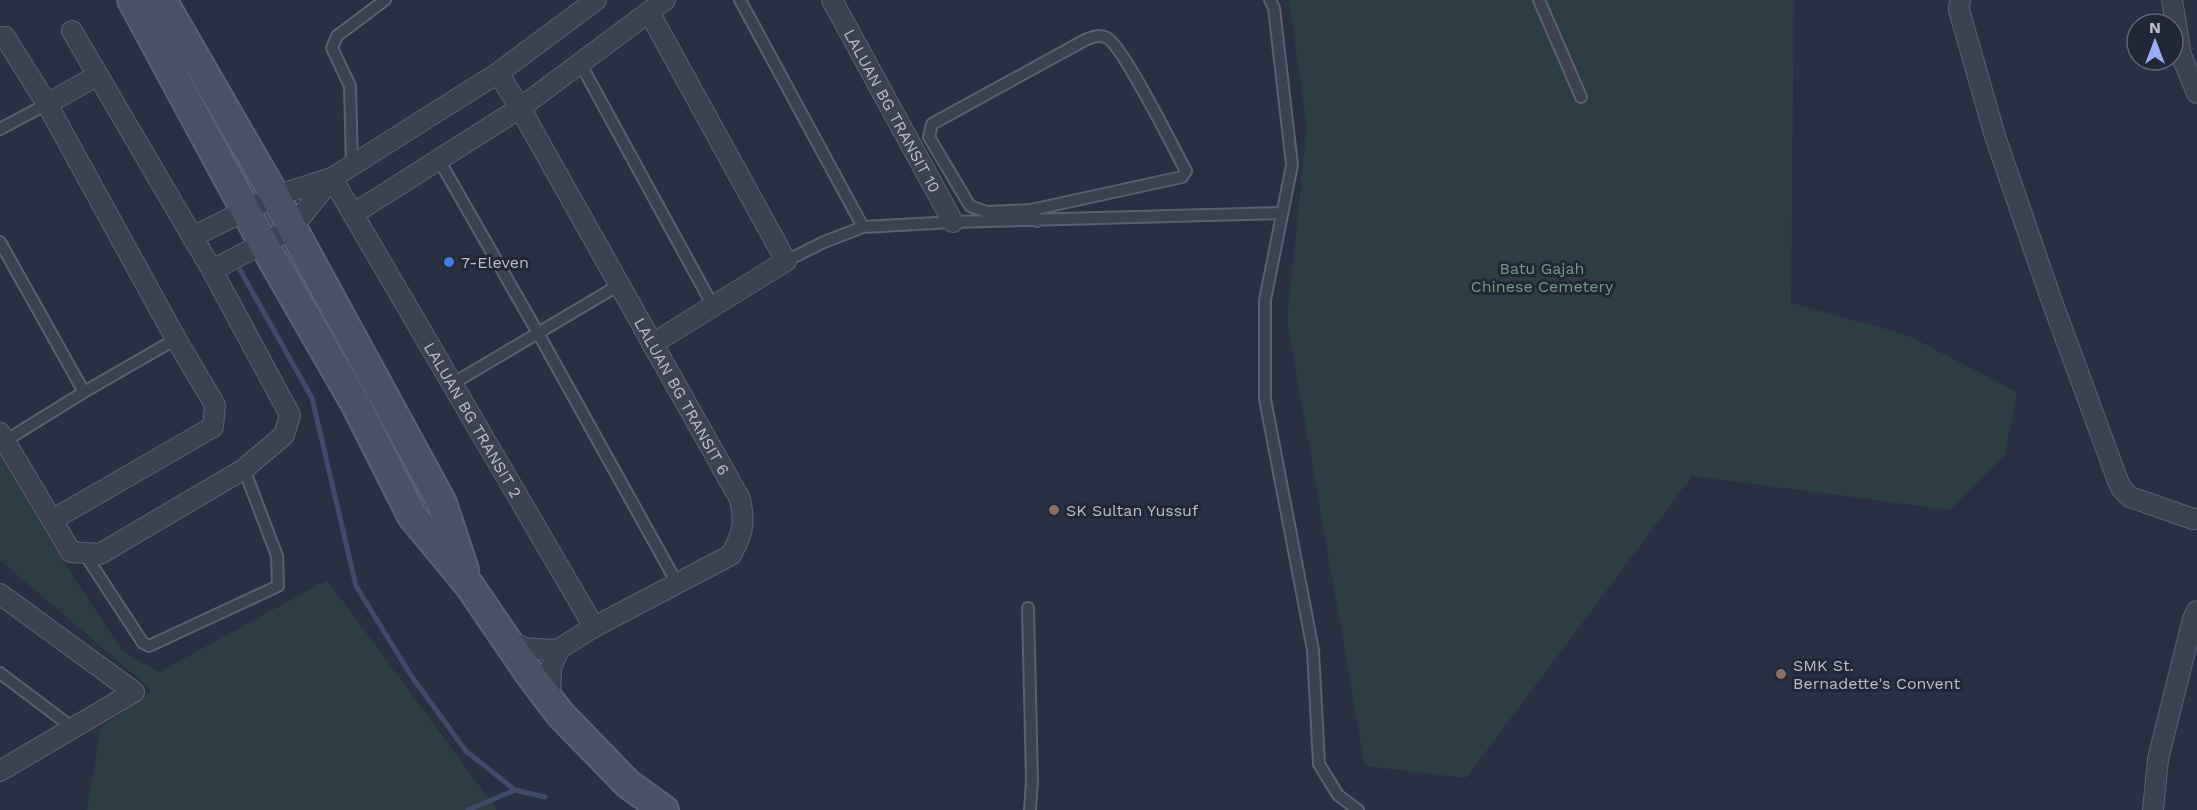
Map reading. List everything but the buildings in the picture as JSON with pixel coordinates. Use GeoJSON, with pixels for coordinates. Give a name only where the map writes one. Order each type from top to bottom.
{"type":"FeatureCollection","features":[{"type":"Feature","properties":{"kind":"main road"},"geometry":{"type":"LineString","coordinates":[[132,0],[263,243],[355,403],[412,516],[469,585],[560,714],[628,784],[664,810]]}},
{"type":"Feature","properties":{"kind":"main road"},"geometry":{"type":"LineString","coordinates":[[162,0],[274,196],[442,503],[469,585]]}},
{"type":"Feature","properties":{"kind":"street"},"geometry":{"type":"LineString","coordinates":[[353,214],[520,108],[665,0]]}},
{"type":"Feature","properties":{"kind":"street","name":"LALUAN BG TRANSIT 10"},"geometry":{"type":"LineString","coordinates":[[832,0],[953,222]]}},
{"type":"Feature","properties":{"kind":"street"},"geometry":{"type":"LineString","coordinates":[[1960,0],[1959,10],[1995,136],[2050,296],[2118,481],[2130,497],[2196,517]]}},
{"type":"Feature","properties":{"kind":"street"},"geometry":{"type":"LineString","coordinates":[[2172,0],[2181,55],[2197,93]]}},
{"type":"Feature","properties":{"kind":"street"},"geometry":{"type":"LineString","coordinates":[[192,237],[274,196],[333,178],[498,73],[583,4]]}},
{"type":"Feature","properties":{"kind":"street"},"geometry":{"type":"LineString","coordinates":[[649,12],[786,261],[652,344]]}},
{"type":"Feature","properties":{"kind":"street"},"geometry":{"type":"LineString","coordinates":[[2,437],[71,552],[100,554],[244,469],[284,435],[290,415],[212,270],[72,31]]}},
{"type":"Feature","properties":{"kind":"street"},"geometry":{"type":"LineString","coordinates":[[0,38],[5,37],[47,104],[176,339],[215,405],[213,427],[52,520]]}},
{"type":"Feature","properties":{"kind":"street","name":"LALUAN BG TRANSIT 6"},"geometry":{"type":"LineString","coordinates":[[498,73],[520,108],[740,499],[743,515],[741,536],[730,555],[594,627],[559,649]]}},
{"type":"Feature","properties":{"kind":"street"},"geometry":{"type":"LineString","coordinates":[[47,104],[98,75]]}},
{"type":"Feature","properties":{"kind":"street"},"geometry":{"type":"LineString","coordinates":[[212,270],[291,229],[333,178]]}},
{"type":"Feature","properties":{"kind":"street","name":"LALUAN BG TRANSIT 2"},"geometry":{"type":"LineString","coordinates":[[333,178],[594,627]]}},
{"type":"Feature","properties":{"kind":"street"},"geometry":{"type":"LineString","coordinates":[[0,594],[134,692],[0,771]]}},
{"type":"Feature","properties":{"kind":"street"},"geometry":{"type":"LineString","coordinates":[[2153,810],[2158,759],[2193,619],[2197,611]]}},
{"type":"Feature","properties":{"kind":"street"},"geometry":{"type":"LineString","coordinates":[[506,639],[525,648],[559,649],[551,668],[550,700]]}},
{"type":"Feature","properties":{"kind":"lane"},"geometry":{"type":"LineString","coordinates":[[352,166],[350,86],[332,48],[337,36],[385,0]]}},
{"type":"Feature","properties":{"kind":"lane"},"geometry":{"type":"LineString","coordinates":[[740,0],[863,228]]}},
{"type":"Feature","properties":{"kind":"lane"},"geometry":{"type":"LineString","coordinates":[[1270,0],[1274,9],[1292,165],[1265,300],[1265,399],[1313,650],[1319,764],[1338,795],[1358,810]]}},
{"type":"Feature","properties":{"kind":"lane"},"geometry":{"type":"LineString","coordinates":[[1539,0],[1581,98]]}},
{"type":"Feature","properties":{"kind":"lane"},"geometry":{"type":"LineString","coordinates":[[1098,36],[1109,39],[1148,100],[1186,171],[1185,175],[1031,210],[987,212],[970,206],[929,137],[932,124],[1085,40],[1098,36]]}},
{"type":"Feature","properties":{"kind":"lane"},"geometry":{"type":"LineString","coordinates":[[580,63],[714,306]]}},
{"type":"Feature","properties":{"kind":"lane"},"geometry":{"type":"LineString","coordinates":[[0,129],[47,104]]}},
{"type":"Feature","properties":{"kind":"lane"},"geometry":{"type":"LineString","coordinates":[[438,160],[538,333],[677,583]]}},
{"type":"Feature","properties":{"kind":"lane"},"geometry":{"type":"LineString","coordinates":[[1031,210],[1036,221]]}},
{"type":"Feature","properties":{"kind":"lane"},"geometry":{"type":"LineString","coordinates":[[786,261],[824,242],[863,228],[953,222],[1282,213]]}},
{"type":"Feature","properties":{"kind":"lane"},"geometry":{"type":"LineString","coordinates":[[0,242],[84,392]]}},
{"type":"Feature","properties":{"kind":"lane"},"geometry":{"type":"LineString","coordinates":[[452,384],[619,285]]}},
{"type":"Feature","properties":{"kind":"lane"},"geometry":{"type":"LineString","coordinates":[[2,437],[176,339]]}},
{"type":"Feature","properties":{"kind":"lane"},"geometry":{"type":"LineString","coordinates":[[84,553],[143,643],[149,646],[278,586],[277,556],[244,469]]}},
{"type":"Feature","properties":{"kind":"lane"},"geometry":{"type":"LineString","coordinates":[[1028,608],[1032,781],[1030,810]]}},
{"type":"Feature","properties":{"kind":"lane"},"geometry":{"type":"LineString","coordinates":[[0,673],[73,728]]}},
{"type":"Feature","properties":{"kind":"green space","name":"Batu Gajah Chinese Cemetery"},"geometry":{"type":"Polygon","coordinates":[[[1289,0],[1794,0],[1791,303],[1907,335],[2017,392],[2005,455],[1950,510],[1692,476],[1466,778],[1365,766],[1287,320],[1307,127],[1289,0]]]}},
{"type":"Feature","properties":{"kind":"green space"},"geometry":{"type":"Polygon","coordinates":[[[0,455],[61,558],[123,652],[159,672],[327,580],[497,810],[87,810],[101,728],[152,690],[0,560],[0,455]]]}},
{"type":"Feature","properties":{"kind":"waterway"},"geometry":{"type":"LineString","coordinates":[[240,270],[312,398],[356,586],[412,677],[466,751],[515,790]]}},
{"type":"Feature","properties":{"kind":"waterway"},"geometry":{"type":"LineString","coordinates":[[468,810],[515,790],[545,797]]}},
{"type":"Feature","properties":{"kind":"place","name":"7-Eleven"},"geometry":{"type":"Point","coordinates":[449,262]}},
{"type":"Feature","properties":{"kind":"place","name":"SK Sultan Yussuf"},"geometry":{"type":"Point","coordinates":[1054,510]}},
{"type":"Feature","properties":{"kind":"place","name":"SMK St. Bernadette's Convent"},"geometry":{"type":"Point","coordinates":[1781,674]}}]}
